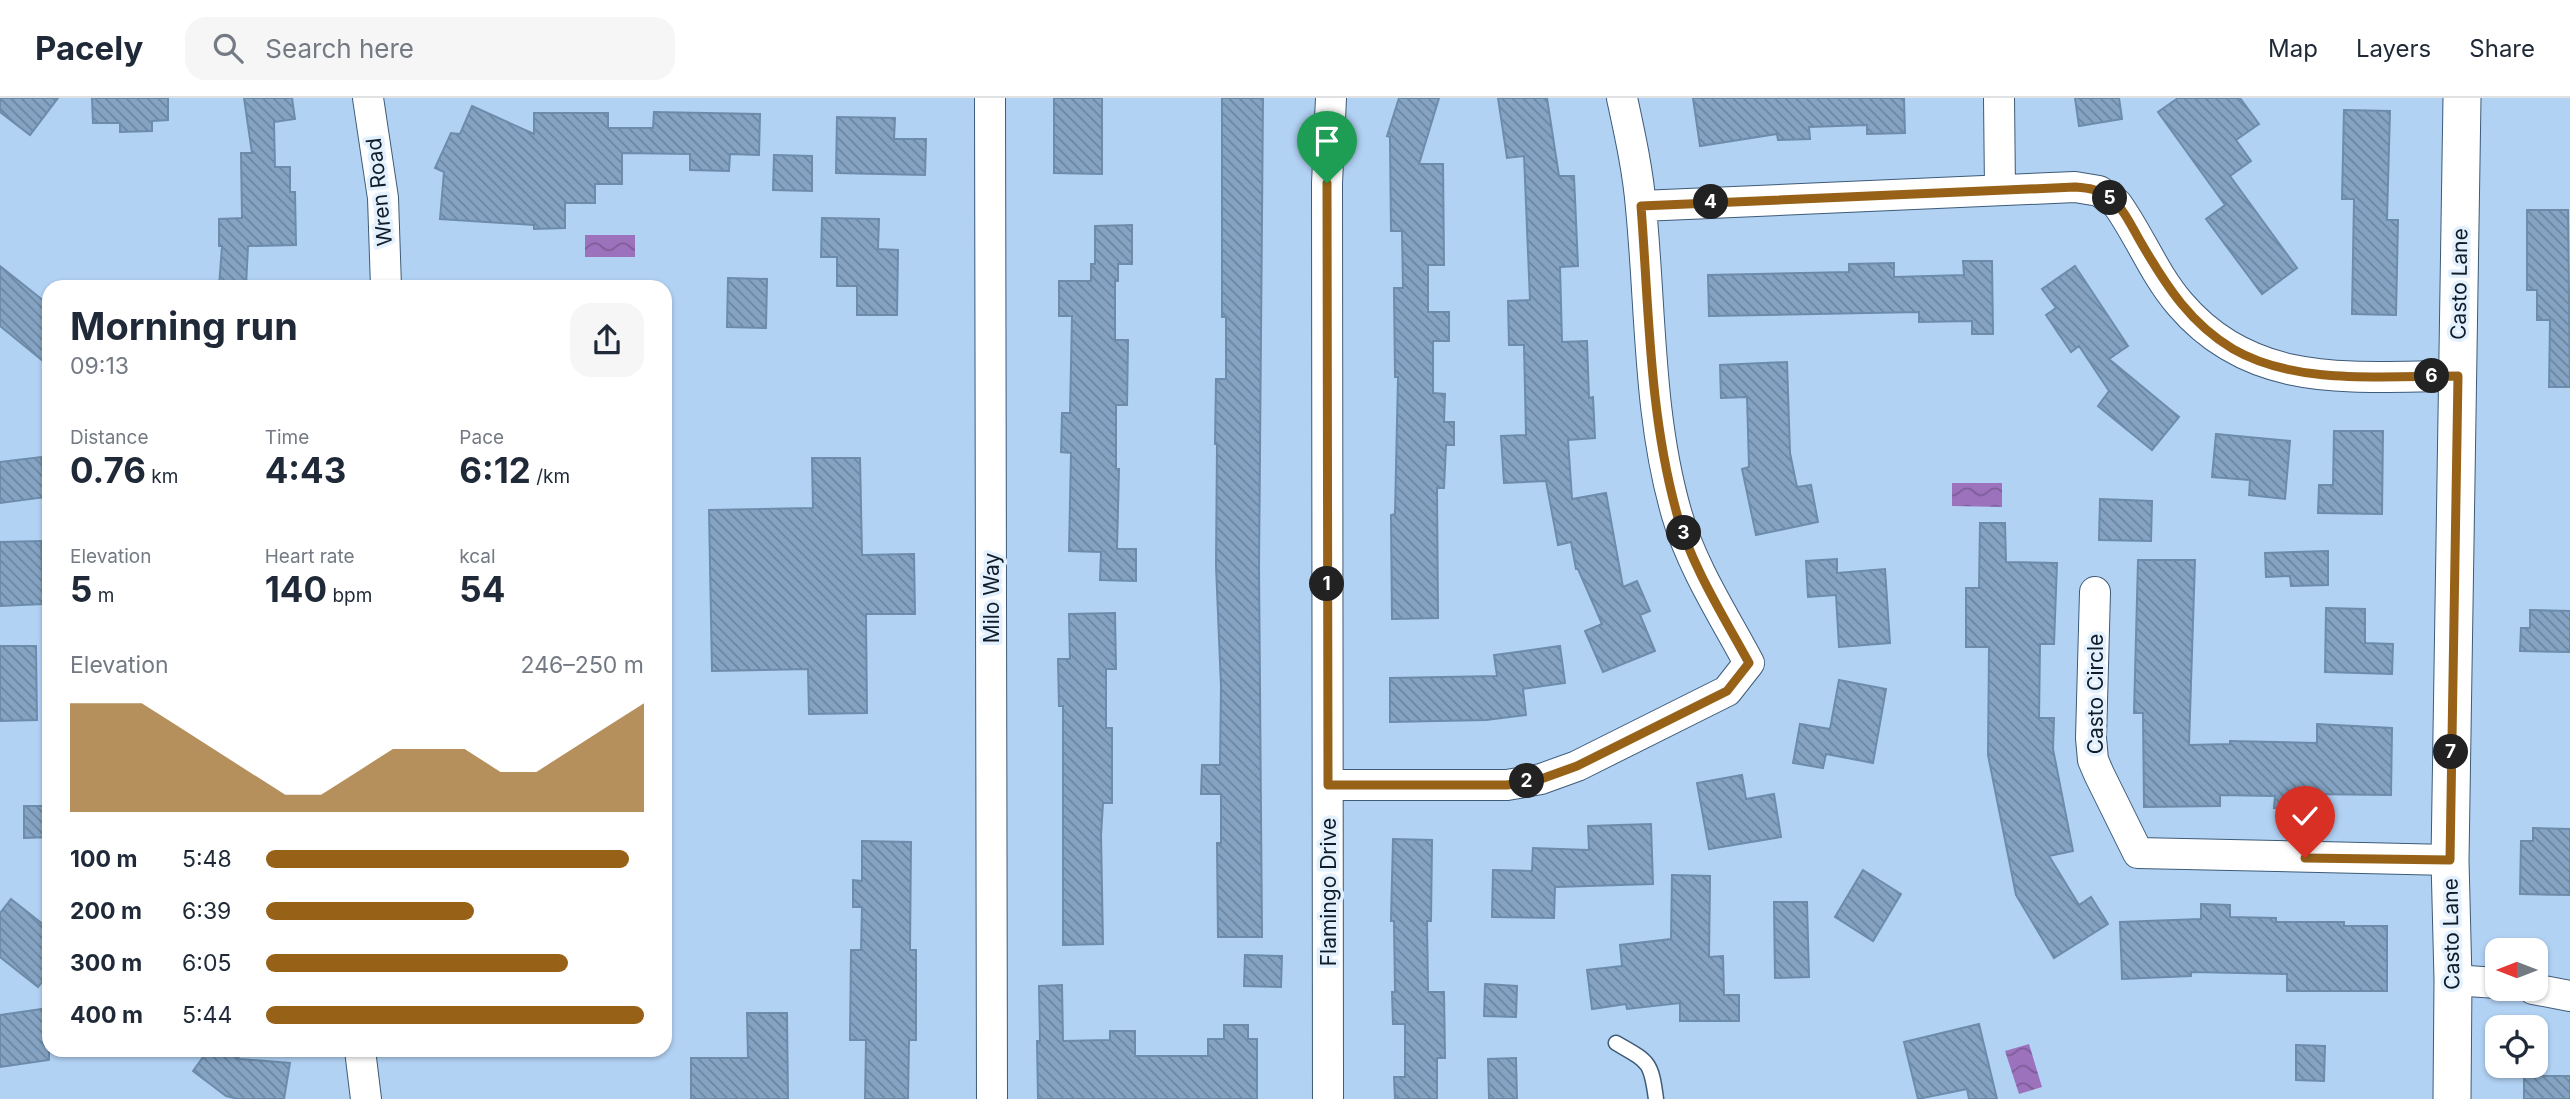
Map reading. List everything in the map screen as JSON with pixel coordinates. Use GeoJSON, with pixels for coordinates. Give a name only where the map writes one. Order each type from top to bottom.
{"type":"FeatureCollection","features":[{"type":"Feature","properties":{"kind":"street","name":"Wren Road"},"geometry":{"type":"LineString","coordinates":[[368,98],[383,198],[386,280]]}},
{"type":"Feature","properties":{"kind":"street","name":"Milo Way"},"geometry":{"type":"LineString","coordinates":[[989,98],[992,1099]]}},
{"type":"Feature","properties":{"kind":"street","name":"Flamingo Drive"},"geometry":{"type":"LineString","coordinates":[[1328,1099],[1327,183],[1331,98]]}},
{"type":"Feature","properties":{"kind":"street"},"geometry":{"type":"LineString","coordinates":[[1328,785],[1507,785],[1541,779],[1577,766],[1727,691],[1749,663],[1703,578],[1677,517],[1659,428],[1641,206],[1635,156],[1622,98]]}},
{"type":"Feature","properties":{"kind":"street"},"geometry":{"type":"LineString","coordinates":[[1999,98],[2000,189]]}},
{"type":"Feature","properties":{"kind":"street","name":"Casto Lane"},"geometry":{"type":"LineString","coordinates":[[2452,1099],[2450,860],[2462,98]]}},
{"type":"Feature","properties":{"kind":"street"},"geometry":{"type":"LineString","coordinates":[[1641,206],[2000,189],[2075,187],[2099,191],[2109,196],[2124,214],[2178,302],[2213,335],[2254,359],[2276,367],[2323,375],[2458,376]]}},
{"type":"Feature","properties":{"kind":"street","name":"Casto Circle"},"geometry":{"type":"LineString","coordinates":[[2095,592],[2091,738],[2093,760],[2138,852],[2450,860]]}},
{"type":"Feature","properties":{"kind":"street"},"geometry":{"type":"LineString","coordinates":[[2453,980],[2485,983]]}},
{"type":"Feature","properties":{"kind":"street"},"geometry":{"type":"LineString","coordinates":[[2548,992],[2570,996]]}},
{"type":"Feature","properties":{"kind":"street"},"geometry":{"type":"LineString","coordinates":[[361,1057],[366,1099]]}},
{"type":"Feature","properties":{"kind":"lane"},"geometry":{"type":"LineString","coordinates":[[1616,1042],[1648,1063],[1652,1069],[1656,1099]]}},
{"type":"Feature","properties":{"kind":"water"},"geometry":{"type":"Polygon","coordinates":[[[585,235],[635,235],[635,257],[585,257],[585,235]]]}},
{"type":"Feature","properties":{"kind":"water"},"geometry":{"type":"Polygon","coordinates":[[[1952,483],[2002,483],[2002,507],[1952,506],[1952,483]]]}},
{"type":"Feature","properties":{"kind":"water"},"geometry":{"type":"Polygon","coordinates":[[[2029,1044],[2042,1087],[2019,1094],[2005,1051],[2029,1044]]]}},
{"type":"Feature","properties":{"kind":"building"},"geometry":{"type":"Polygon","coordinates":[[[0,98],[58,98],[30,135],[0,112],[0,98]]]}},
{"type":"Feature","properties":{"kind":"building"},"geometry":{"type":"Polygon","coordinates":[[[92,98],[168,98],[168,120],[152,121],[152,131],[120,132],[120,123],[93,123],[92,98]]]}},
{"type":"Feature","properties":{"kind":"building"},"geometry":{"type":"Polygon","coordinates":[[[244,98],[292,98],[295,119],[274,122],[275,167],[290,167],[290,192],[295,192],[296,245],[248,246],[246,280],[220,280],[222,246],[219,246],[219,219],[242,218],[241,153],[252,153],[244,98]]]}},
{"type":"Feature","properties":{"kind":"building"},"geometry":{"type":"Polygon","coordinates":[[[1054,98],[1102,98],[1102,174],[1054,173],[1054,98]]]}},
{"type":"Feature","properties":{"kind":"building"},"geometry":{"type":"Polygon","coordinates":[[[1222,98],[1263,98],[1259,567],[1262,937],[1218,937],[1217,843],[1221,843],[1221,794],[1201,794],[1202,765],[1220,765],[1221,686],[1215,444],[1216,379],[1226,379],[1226,317],[1222,317],[1222,98]]]}},
{"type":"Feature","properties":{"kind":"building"},"geometry":{"type":"Polygon","coordinates":[[[1399,98],[1439,98],[1419,164],[1443,164],[1444,265],[1428,265],[1428,312],[1449,312],[1449,341],[1433,341],[1433,393],[1445,394],[1444,422],[1454,422],[1454,445],[1446,445],[1444,488],[1437,488],[1438,618],[1392,619],[1391,515],[1395,514],[1398,377],[1395,377],[1394,288],[1403,288],[1402,231],[1391,231],[1390,137],[1387,136],[1399,98]]]}},
{"type":"Feature","properties":{"kind":"building"},"geometry":{"type":"Polygon","coordinates":[[[1498,98],[1547,98],[1559,176],[1574,176],[1578,266],[1560,267],[1562,342],[1587,341],[1589,398],[1593,397],[1595,438],[1568,440],[1572,499],[1606,493],[1623,587],[1637,581],[1650,611],[1640,615],[1655,651],[1603,672],[1585,631],[1602,624],[1576,569],[1571,542],[1558,545],[1546,481],[1504,483],[1501,436],[1526,435],[1524,345],[1509,345],[1508,301],[1530,300],[1524,156],[1507,158],[1498,98]]]}},
{"type":"Feature","properties":{"kind":"building"},"geometry":{"type":"Polygon","coordinates":[[[1693,98],[1904,98],[1905,133],[1867,134],[1867,125],[1809,127],[1810,139],[1778,140],[1777,134],[1700,146],[1693,98]]]}},
{"type":"Feature","properties":{"kind":"building"},"geometry":{"type":"Polygon","coordinates":[[[2075,98],[2119,98],[2122,119],[2079,126],[2075,98]]]}},
{"type":"Feature","properties":{"kind":"building"},"geometry":{"type":"Polygon","coordinates":[[[2178,98],[2240,98],[2259,124],[2236,140],[2251,161],[2230,176],[2297,268],[2262,294],[2206,219],[2225,205],[2158,112],[2178,98]]]}},
{"type":"Feature","properties":{"kind":"building"},"geometry":{"type":"Polygon","coordinates":[[[472,106],[534,134],[534,113],[608,113],[608,128],[653,128],[654,112],[760,114],[759,155],[730,154],[729,171],[690,170],[690,154],[622,153],[622,184],[595,184],[595,203],[565,203],[565,228],[534,229],[534,225],[440,219],[444,172],[435,168],[451,133],[460,134],[472,106]]]}},
{"type":"Feature","properties":{"kind":"building"},"geometry":{"type":"Polygon","coordinates":[[[2344,110],[2390,111],[2387,220],[2398,220],[2396,315],[2352,314],[2354,199],[2342,199],[2344,110]]]}},
{"type":"Feature","properties":{"kind":"building"},"geometry":{"type":"Polygon","coordinates":[[[837,117],[895,118],[894,139],[926,139],[925,175],[836,173],[837,117]]]}},
{"type":"Feature","properties":{"kind":"building"},"geometry":{"type":"Polygon","coordinates":[[[774,155],[812,156],[812,191],[773,190],[774,155]]]}},
{"type":"Feature","properties":{"kind":"building"},"geometry":{"type":"Polygon","coordinates":[[[2527,210],[2568,210],[2570,387],[2549,387],[2550,320],[2537,320],[2537,290],[2527,290],[2527,210]]]}},
{"type":"Feature","properties":{"kind":"building"},"geometry":{"type":"Polygon","coordinates":[[[822,218],[879,219],[878,249],[898,250],[897,315],[857,315],[857,286],[837,286],[837,257],[821,257],[822,218]]]}},
{"type":"Feature","properties":{"kind":"building"},"geometry":{"type":"Polygon","coordinates":[[[1132,225],[1132,264],[1118,264],[1118,281],[1115,281],[1115,340],[1128,340],[1127,405],[1116,405],[1116,469],[1119,469],[1117,549],[1136,549],[1136,581],[1100,580],[1101,552],[1069,551],[1071,453],[1061,452],[1062,413],[1070,413],[1072,316],[1059,316],[1059,281],[1091,281],[1091,264],[1095,264],[1095,226],[1132,225]]]}},
{"type":"Feature","properties":{"kind":"building"},"geometry":{"type":"Polygon","coordinates":[[[1963,261],[1992,261],[1993,334],[1972,334],[1972,321],[1919,322],[1919,312],[1709,316],[1708,275],[1849,272],[1849,264],[1894,263],[1894,277],[1964,275],[1963,261]]]}},
{"type":"Feature","properties":{"kind":"building"},"geometry":{"type":"Polygon","coordinates":[[[0,266],[42,299],[42,360],[0,326],[0,266]]]}},
{"type":"Feature","properties":{"kind":"building"},"geometry":{"type":"Polygon","coordinates":[[[2075,266],[2128,346],[2109,359],[2179,417],[2152,450],[2098,406],[2109,391],[2079,346],[2071,352],[2046,315],[2056,308],[2042,289],[2075,266]]]}},
{"type":"Feature","properties":{"kind":"building"},"geometry":{"type":"Polygon","coordinates":[[[728,278],[767,279],[766,328],[727,327],[728,278]]]}},
{"type":"Feature","properties":{"kind":"building"},"geometry":{"type":"Polygon","coordinates":[[[1787,362],[1790,453],[1797,487],[1811,485],[1818,522],[1756,535],[1742,469],[1749,467],[1747,397],[1721,398],[1720,365],[1787,362]]]}},
{"type":"Feature","properties":{"kind":"building"},"geometry":{"type":"Polygon","coordinates":[[[2334,431],[2383,431],[2382,514],[2318,513],[2319,485],[2333,485],[2334,431]]]}},
{"type":"Feature","properties":{"kind":"building"},"geometry":{"type":"Polygon","coordinates":[[[2216,434],[2290,441],[2285,499],[2249,495],[2250,480],[2212,477],[2216,434]]]}},
{"type":"Feature","properties":{"kind":"building"},"geometry":{"type":"Polygon","coordinates":[[[41,457],[42,498],[0,503],[0,462],[41,457]]]}},
{"type":"Feature","properties":{"kind":"building"},"geometry":{"type":"Polygon","coordinates":[[[812,458],[860,458],[862,555],[914,554],[915,614],[866,614],[867,713],[809,714],[808,669],[712,671],[709,510],[813,508],[812,458]]]}},
{"type":"Feature","properties":{"kind":"building"},"geometry":{"type":"Polygon","coordinates":[[[2100,499],[2152,501],[2151,541],[2099,540],[2100,499]]]}},
{"type":"Feature","properties":{"kind":"building"},"geometry":{"type":"Polygon","coordinates":[[[1980,523],[2005,523],[2006,562],[2057,563],[2054,644],[2040,644],[2039,718],[2054,718],[2053,749],[2073,851],[2049,856],[2079,905],[2091,897],[2108,924],[2054,958],[2016,895],[1988,755],[1989,647],[1966,647],[1966,588],[1979,588],[1980,523]]]}},
{"type":"Feature","properties":{"kind":"building"},"geometry":{"type":"Polygon","coordinates":[[[41,541],[42,604],[0,606],[0,542],[41,541]]]}},
{"type":"Feature","properties":{"kind":"building"},"geometry":{"type":"Polygon","coordinates":[[[2328,551],[2328,585],[2291,586],[2290,576],[2266,577],[2265,553],[2328,551]]]}},
{"type":"Feature","properties":{"kind":"building"},"geometry":{"type":"Polygon","coordinates":[[[1837,559],[1837,573],[1885,569],[1890,643],[1839,647],[1836,595],[1808,597],[1806,561],[1837,559]]]}},
{"type":"Feature","properties":{"kind":"building"},"geometry":{"type":"Polygon","coordinates":[[[2138,560],[2195,560],[2189,745],[2230,744],[2230,741],[2317,743],[2317,724],[2392,728],[2391,795],[2304,794],[2304,809],[2274,808],[2275,796],[2220,795],[2220,806],[2144,807],[2143,713],[2134,713],[2138,560]]]}},
{"type":"Feature","properties":{"kind":"building"},"geometry":{"type":"Polygon","coordinates":[[[2326,608],[2365,609],[2365,643],[2393,644],[2392,674],[2325,672],[2326,608]]]}},
{"type":"Feature","properties":{"kind":"building"},"geometry":{"type":"Polygon","coordinates":[[[2530,610],[2570,611],[2570,652],[2520,651],[2521,628],[2530,628],[2530,610]]]}},
{"type":"Feature","properties":{"kind":"building"},"geometry":{"type":"Polygon","coordinates":[[[1115,613],[1116,669],[1106,669],[1106,728],[1112,728],[1112,803],[1103,803],[1103,944],[1063,945],[1063,706],[1059,706],[1058,659],[1070,659],[1069,614],[1115,613]]]}},
{"type":"Feature","properties":{"kind":"building"},"geometry":{"type":"Polygon","coordinates":[[[0,646],[36,646],[37,720],[0,721],[0,646]]]}},
{"type":"Feature","properties":{"kind":"building"},"geometry":{"type":"Polygon","coordinates":[[[1560,646],[1565,683],[1523,689],[1526,715],[1486,720],[1390,722],[1390,678],[1497,676],[1494,655],[1560,646]]]}},
{"type":"Feature","properties":{"kind":"building"},"geometry":{"type":"Polygon","coordinates":[[[1839,680],[1886,689],[1873,763],[1826,754],[1823,768],[1793,763],[1800,724],[1830,729],[1839,680]]]}},
{"type":"Feature","properties":{"kind":"building"},"geometry":{"type":"Polygon","coordinates":[[[1742,775],[1746,799],[1774,794],[1781,837],[1709,849],[1697,783],[1742,775]]]}},
{"type":"Feature","properties":{"kind":"building"},"geometry":{"type":"Polygon","coordinates":[[[24,806],[42,806],[42,837],[24,838],[24,806]]]}},
{"type":"Feature","properties":{"kind":"building"},"geometry":{"type":"Polygon","coordinates":[[[1651,824],[1653,884],[1555,887],[1554,918],[1492,917],[1493,870],[1532,871],[1533,848],[1589,850],[1588,826],[1651,824]]]}},
{"type":"Feature","properties":{"kind":"building"},"geometry":{"type":"Polygon","coordinates":[[[2533,828],[2570,829],[2570,895],[2520,894],[2521,841],[2533,841],[2533,828]]]}},
{"type":"Feature","properties":{"kind":"building"},"geometry":{"type":"Polygon","coordinates":[[[1393,839],[1432,840],[1431,921],[1427,921],[1428,992],[1444,992],[1445,1058],[1437,1058],[1437,1099],[1395,1099],[1394,1077],[1405,1077],[1405,1024],[1393,1024],[1393,839]]]}},
{"type":"Feature","properties":{"kind":"building"},"geometry":{"type":"Polygon","coordinates":[[[862,841],[911,842],[910,950],[916,950],[916,1040],[909,1040],[908,1099],[865,1099],[866,1040],[850,1040],[851,950],[861,950],[862,907],[853,907],[853,880],[862,881],[862,841]]]}},
{"type":"Feature","properties":{"kind":"building"},"geometry":{"type":"Polygon","coordinates":[[[1863,870],[1901,894],[1873,941],[1835,917],[1863,870]]]}},
{"type":"Feature","properties":{"kind":"building"},"geometry":{"type":"Polygon","coordinates":[[[1672,875],[1710,876],[1709,957],[1723,956],[1724,995],[1739,995],[1739,1021],[1680,1021],[1680,1003],[1627,1009],[1626,1004],[1592,1009],[1587,970],[1622,966],[1620,945],[1671,939],[1672,875]]]}},
{"type":"Feature","properties":{"kind":"building"},"geometry":{"type":"Polygon","coordinates":[[[11,899],[42,923],[42,982],[38,987],[0,957],[0,913],[11,899]]]}},
{"type":"Feature","properties":{"kind":"building"},"geometry":{"type":"Polygon","coordinates":[[[1774,902],[1807,902],[1809,977],[1775,978],[1774,902]]]}},
{"type":"Feature","properties":{"kind":"building"},"geometry":{"type":"Polygon","coordinates":[[[2201,904],[2230,905],[2230,917],[2276,918],[2276,922],[2344,922],[2344,926],[2387,926],[2387,991],[2287,991],[2287,974],[2191,972],[2191,976],[2122,979],[2120,922],[2201,919],[2201,904]]]}},
{"type":"Feature","properties":{"kind":"building"},"geometry":{"type":"Polygon","coordinates":[[[1245,955],[1282,956],[1281,987],[1244,986],[1245,955]]]}},
{"type":"Feature","properties":{"kind":"building"},"geometry":{"type":"Polygon","coordinates":[[[1485,984],[1517,986],[1516,1017],[1484,1016],[1485,984]]]}},
{"type":"Feature","properties":{"kind":"building"},"geometry":{"type":"Polygon","coordinates":[[[1062,985],[1063,1041],[1110,1040],[1110,1031],[1135,1031],[1135,1056],[1208,1056],[1208,1039],[1224,1039],[1224,1025],[1248,1025],[1248,1039],[1257,1039],[1257,1099],[1038,1099],[1039,986],[1062,985]]]}},
{"type":"Feature","properties":{"kind":"building"},"geometry":{"type":"Polygon","coordinates":[[[42,1009],[42,1057],[49,1057],[49,1060],[0,1067],[0,1015],[42,1009]]]}},
{"type":"Feature","properties":{"kind":"building"},"geometry":{"type":"Polygon","coordinates":[[[747,1013],[787,1013],[788,1099],[691,1099],[691,1058],[748,1058],[747,1013]]]}},
{"type":"Feature","properties":{"kind":"building"},"geometry":{"type":"Polygon","coordinates":[[[1979,1024],[1997,1099],[1969,1099],[1967,1089],[1918,1099],[1904,1042],[1979,1024]]]}},
{"type":"Feature","properties":{"kind":"building"},"geometry":{"type":"Polygon","coordinates":[[[2296,1045],[2325,1046],[2324,1081],[2296,1080],[2296,1045]]]}},
{"type":"Feature","properties":{"kind":"building"},"geometry":{"type":"Polygon","coordinates":[[[203,1057],[237,1057],[290,1063],[284,1099],[238,1099],[226,1096],[193,1071],[203,1057]]]}},
{"type":"Feature","properties":{"kind":"building"},"geometry":{"type":"Polygon","coordinates":[[[1516,1058],[1517,1099],[1489,1099],[1488,1059],[1516,1058]]]}},
{"type":"Feature","properties":{"kind":"building"},"geometry":{"type":"Polygon","coordinates":[[[2570,1076],[2570,1099],[2524,1099],[2524,1078],[2570,1076]]]}},
{"type":"Feature","properties":{"kind":"route"},"geometry":{"type":"LineString","coordinates":[[1327,183],[1328,785],[1507,785],[1541,779],[1577,766],[1727,691],[1749,663],[1703,578],[1677,517],[1661,442],[1653,373],[1641,206],[2075,187],[2099,191],[2117,204],[2178,302],[2195,320],[2233,349],[2276,367],[2323,375],[2458,376],[2450,860],[2305,858]]}}]}
